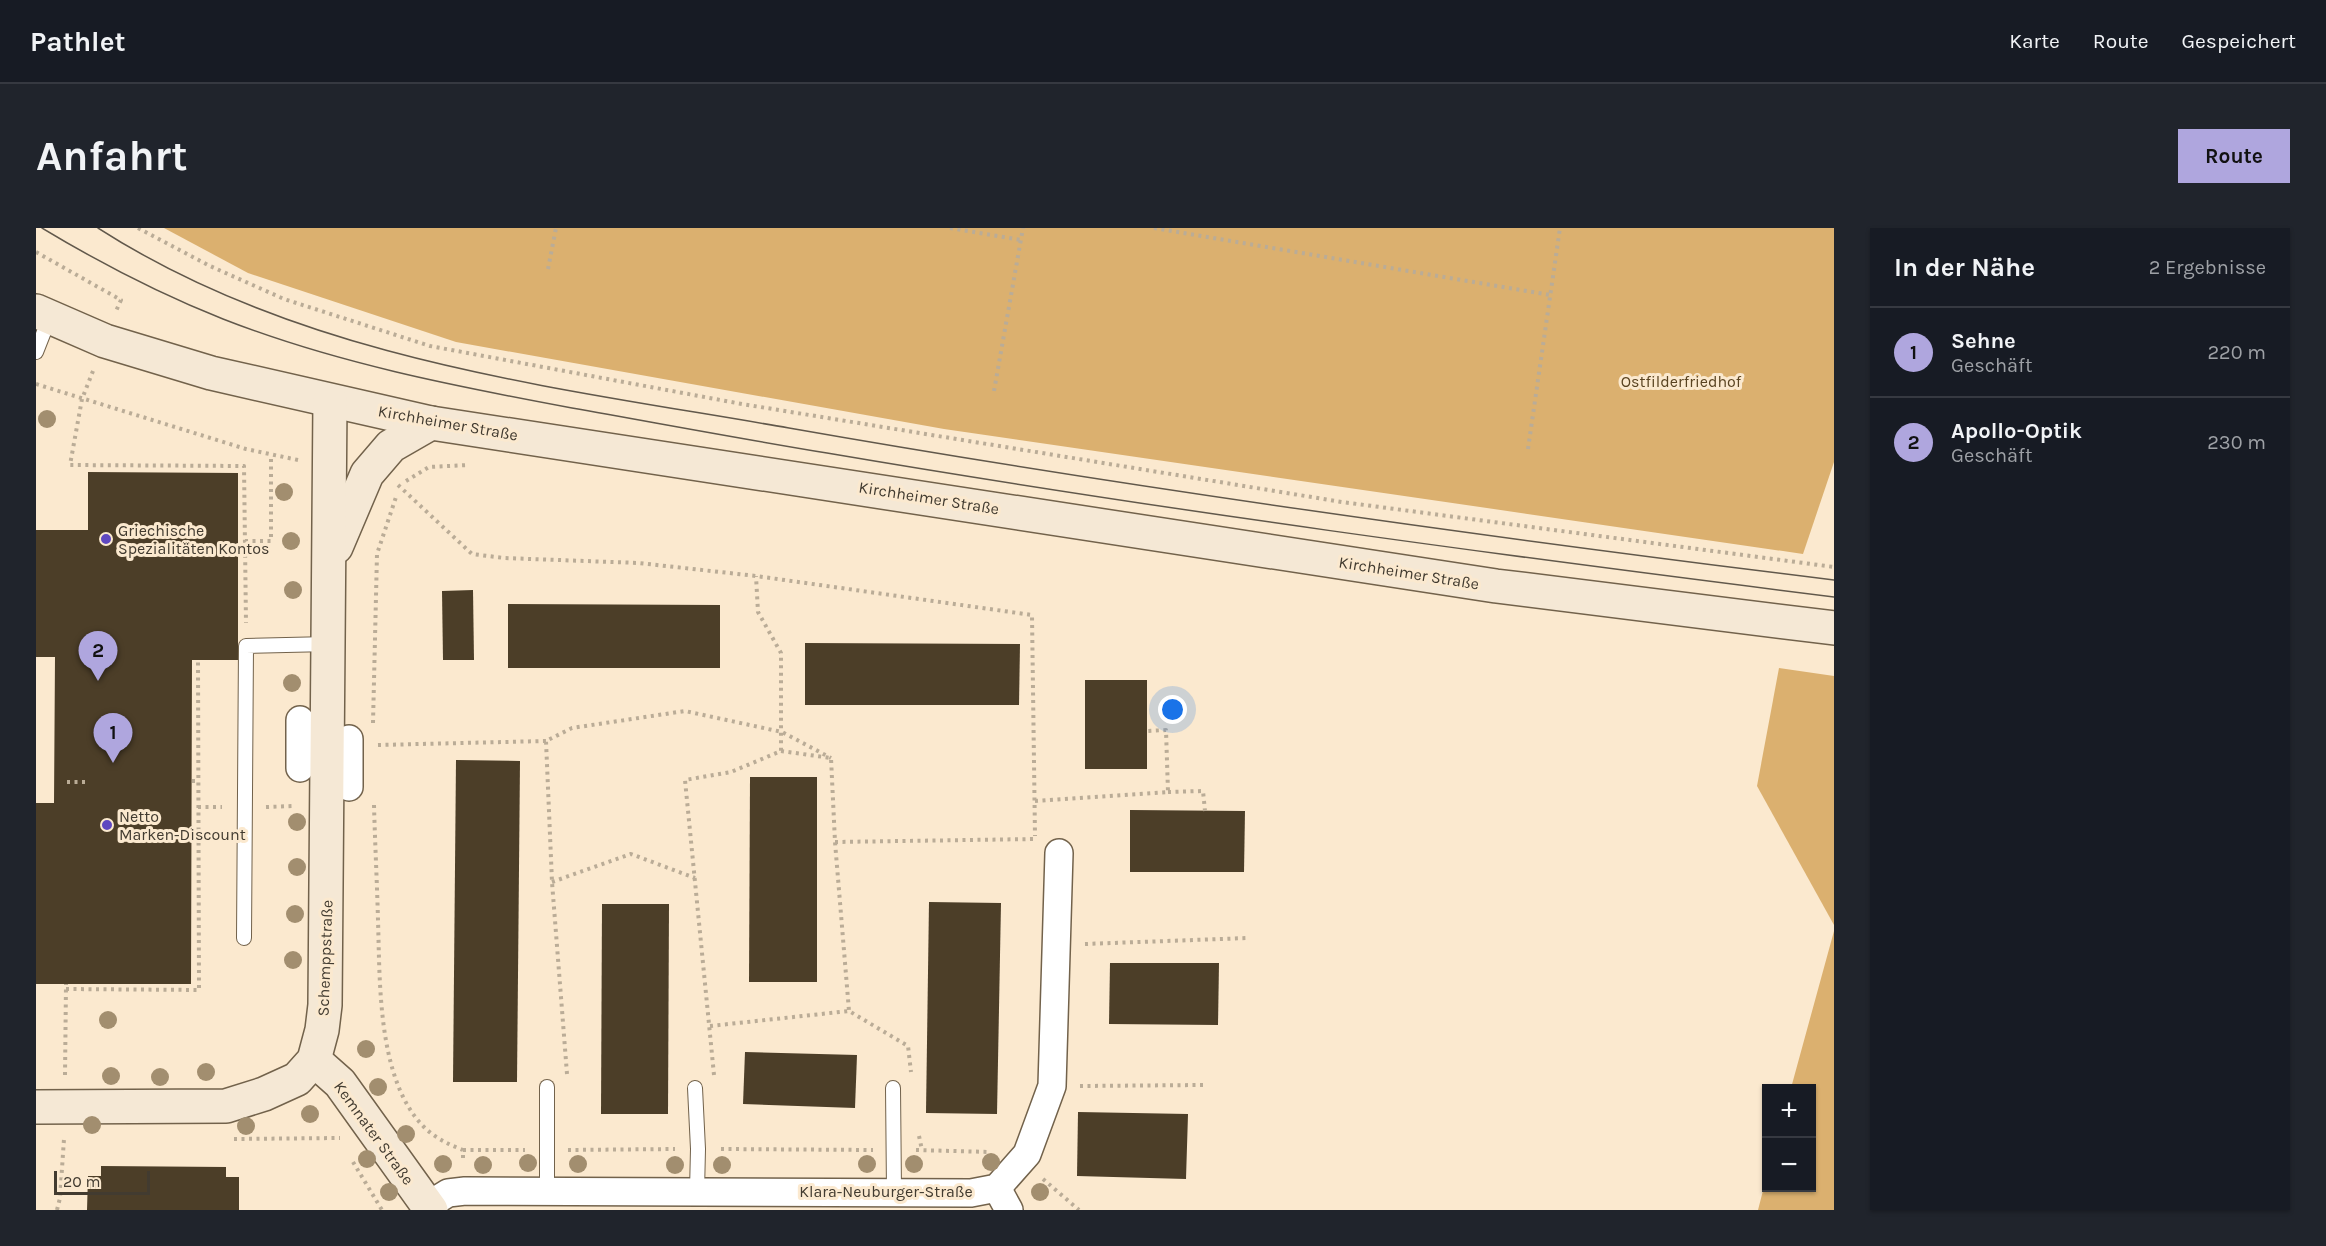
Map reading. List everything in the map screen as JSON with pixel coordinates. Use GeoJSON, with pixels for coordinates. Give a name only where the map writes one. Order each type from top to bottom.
{"type":"FeatureCollection","features":[{"type":"Feature","properties":{"kind":"main road","name":"Kirchheimer Straße"},"geometry":{"type":"LineString","coordinates":[[43,315],[105,340],[211,373],[431,423],[778,474],[1150,534],[1484,584],[1834,628]]}},
{"type":"Feature","properties":{"kind":"main road","name":"Schemppstraße"},"geometry":{"type":"LineString","coordinates":[[314,1060],[322,1030],[325,1005],[338,797],[329,644],[330,401]]}},
{"type":"Feature","properties":{"kind":"main road","name":"Schemppstraße"},"geometry":{"type":"LineString","coordinates":[[330,563],[367,474],[391,446],[431,423]]}},
{"type":"Feature","properties":{"kind":"main road"},"geometry":{"type":"LineString","coordinates":[[51,1107],[226,1106],[264,1094],[297,1079],[314,1060]]}},
{"type":"Feature","properties":{"kind":"main road","name":"Kemnater Straße"},"geometry":{"type":"LineString","coordinates":[[314,1060],[340,1083],[429,1208]]}},
{"type":"Feature","properties":{"kind":"street"},"geometry":{"type":"LineString","coordinates":[[300,720],[300,768]]}},
{"type":"Feature","properties":{"kind":"street"},"geometry":{"type":"LineString","coordinates":[[338,797],[366,740]]}},
{"type":"Feature","properties":{"kind":"street","name":"Klara-Neuburger-Straße"},"geometry":{"type":"LineString","coordinates":[[429,1208],[448,1193],[465,1191],[894,1191],[971,1193],[1003,1199],[1020,1163],[1027,1154],[1052,1086],[1059,853]]}},
{"type":"Feature","properties":{"kind":"lane"},"geometry":{"type":"LineString","coordinates":[[36,352],[43,315]]}},
{"type":"Feature","properties":{"kind":"lane"},"geometry":{"type":"LineString","coordinates":[[244,938],[246,646],[329,644]]}},
{"type":"Feature","properties":{"kind":"lane"},"geometry":{"type":"LineString","coordinates":[[547,1087],[547,1192]]}},
{"type":"Feature","properties":{"kind":"lane"},"geometry":{"type":"LineString","coordinates":[[694,1088],[698,1149],[697,1191]]}},
{"type":"Feature","properties":{"kind":"lane"},"geometry":{"type":"LineString","coordinates":[[893,1088],[894,1191]]}},
{"type":"Feature","properties":{"kind":"path"},"geometry":{"type":"LineString","coordinates":[[138,228],[210,266],[284,299],[430,346],[742,404],[1331,500],[1834,567]]}},
{"type":"Feature","properties":{"kind":"path"},"geometry":{"type":"LineString","coordinates":[[548,270],[556,228]]}},
{"type":"Feature","properties":{"kind":"path"},"geometry":{"type":"LineString","coordinates":[[950,228],[1021,240]]}},
{"type":"Feature","properties":{"kind":"path"},"geometry":{"type":"LineString","coordinates":[[994,391],[1023,228]]}},
{"type":"Feature","properties":{"kind":"path"},"geometry":{"type":"LineString","coordinates":[[1154,228],[1550,295]]}},
{"type":"Feature","properties":{"kind":"path"},"geometry":{"type":"LineString","coordinates":[[1528,449],[1560,228]]}},
{"type":"Feature","properties":{"kind":"path"},"geometry":{"type":"LineString","coordinates":[[36,252],[121,300],[105,340]]}},
{"type":"Feature","properties":{"kind":"path"},"geometry":{"type":"LineString","coordinates":[[36,384],[271,456],[329,466]]}},
{"type":"Feature","properties":{"kind":"path"},"geometry":{"type":"LineString","coordinates":[[82,399],[70,465],[244,466],[246,646]]}},
{"type":"Feature","properties":{"kind":"path"},"geometry":{"type":"LineString","coordinates":[[245,541],[271,541],[271,456]]}},
{"type":"Feature","properties":{"kind":"path"},"geometry":{"type":"LineString","coordinates":[[374,726],[377,554],[399,486],[429,467],[468,465]]}},
{"type":"Feature","properties":{"kind":"path"},"geometry":{"type":"LineString","coordinates":[[367,474],[399,486],[472,554],[504,558],[639,563],[756,576],[1032,615],[1035,839]]}},
{"type":"Feature","properties":{"kind":"path"},"geometry":{"type":"LineString","coordinates":[[756,576],[758,612],[781,653],[781,751]]}},
{"type":"Feature","properties":{"kind":"path"},"geometry":{"type":"LineString","coordinates":[[57,1210],[63,1161],[51,1107],[66,987],[200,990],[198,660]]}},
{"type":"Feature","properties":{"kind":"path"},"geometry":{"type":"LineString","coordinates":[[374,755],[366,740],[546,741],[572,728],[685,711],[782,732],[831,758]]}},
{"type":"Feature","properties":{"kind":"path"},"geometry":{"type":"LineString","coordinates":[[1148,731],[1166,730],[1168,792]]}},
{"type":"Feature","properties":{"kind":"path"},"geometry":{"type":"LineString","coordinates":[[546,741],[552,882],[567,1080]]}},
{"type":"Feature","properties":{"kind":"path"},"geometry":{"type":"LineString","coordinates":[[715,1082],[685,780],[731,772],[781,751],[831,758]]}},
{"type":"Feature","properties":{"kind":"path"},"geometry":{"type":"LineString","coordinates":[[831,758],[835,843],[849,1011]]}},
{"type":"Feature","properties":{"kind":"path"},"geometry":{"type":"LineString","coordinates":[[192,781],[198,781]]}},
{"type":"Feature","properties":{"kind":"path"},"geometry":{"type":"LineString","coordinates":[[67,782],[87,782]]}},
{"type":"Feature","properties":{"kind":"path"},"geometry":{"type":"LineString","coordinates":[[1035,801],[1203,790],[1205,811]]}},
{"type":"Feature","properties":{"kind":"path"},"geometry":{"type":"LineString","coordinates":[[374,796],[381,1010],[390,1058],[405,1099],[423,1126],[443,1142],[463,1150],[721,1149],[999,1152],[1020,1163],[1079,1210]]}},
{"type":"Feature","properties":{"kind":"path"},"geometry":{"type":"LineString","coordinates":[[245,807],[338,797]]}},
{"type":"Feature","properties":{"kind":"path"},"geometry":{"type":"LineString","coordinates":[[835,843],[1035,839],[1059,853]]}},
{"type":"Feature","properties":{"kind":"path"},"geometry":{"type":"LineString","coordinates":[[552,882],[631,854],[695,879]]}},
{"type":"Feature","properties":{"kind":"path"},"geometry":{"type":"LineString","coordinates":[[1058,945],[1248,938]]}},
{"type":"Feature","properties":{"kind":"path"},"geometry":{"type":"LineString","coordinates":[[710,1026],[849,1011],[908,1046],[911,1075]]}},
{"type":"Feature","properties":{"kind":"path"},"geometry":{"type":"LineString","coordinates":[[1052,1086],[1203,1085]]}},
{"type":"Feature","properties":{"kind":"path"},"geometry":{"type":"LineString","coordinates":[[572,1138],[573,1149]]}},
{"type":"Feature","properties":{"kind":"path"},"geometry":{"type":"LineString","coordinates":[[720,1138],[721,1149]]}},
{"type":"Feature","properties":{"kind":"path"},"geometry":{"type":"LineString","coordinates":[[338,1139],[344,1148]]}},
{"type":"Feature","properties":{"kind":"path"},"geometry":{"type":"LineString","coordinates":[[463,1150],[465,1191]]}},
{"type":"Feature","properties":{"kind":"path"},"geometry":{"type":"LineString","coordinates":[[350,1158],[382,1210]]}},
{"type":"Feature","properties":{"kind":"green space","name":"Ostfilderfriedhof"},"geometry":{"type":"Polygon","coordinates":[[[164,228],[1834,228],[1834,462],[1803,554],[944,429],[456,342],[248,273],[164,228]]]}},
{"type":"Feature","properties":{"kind":"green space"},"geometry":{"type":"Polygon","coordinates":[[[1779,668],[1834,676],[1834,925],[1757,786],[1779,668]]]}},
{"type":"Feature","properties":{"kind":"green space"},"geometry":{"type":"Polygon","coordinates":[[[1834,931],[1834,1210],[1758,1210],[1763,1192],[1816,1192],[1816,1084],[1792,1084],[1834,931]]]}},
{"type":"Feature","properties":{"kind":"building"},"geometry":{"type":"Polygon","coordinates":[[[88,472],[238,473],[238,660],[192,660],[191,984],[36,984],[36,803],[54,803],[55,657],[36,657],[36,530],[88,530],[88,472]]]}},
{"type":"Feature","properties":{"kind":"building"},"geometry":{"type":"Polygon","coordinates":[[[473,590],[474,660],[443,660],[442,591],[473,590]]]}},
{"type":"Feature","properties":{"kind":"building"},"geometry":{"type":"Polygon","coordinates":[[[508,604],[720,605],[720,668],[508,668],[508,604]]]}},
{"type":"Feature","properties":{"kind":"building"},"geometry":{"type":"Polygon","coordinates":[[[805,643],[1020,644],[1019,705],[805,705],[805,643]]]}},
{"type":"Feature","properties":{"kind":"building"},"geometry":{"type":"Polygon","coordinates":[[[1085,680],[1147,680],[1147,769],[1085,769],[1085,680]]]}},
{"type":"Feature","properties":{"kind":"building"},"geometry":{"type":"Polygon","coordinates":[[[456,760],[520,761],[517,1082],[453,1082],[456,760]]]}},
{"type":"Feature","properties":{"kind":"building"},"geometry":{"type":"Polygon","coordinates":[[[750,777],[817,777],[817,982],[749,982],[750,777]]]}},
{"type":"Feature","properties":{"kind":"building"},"geometry":{"type":"Polygon","coordinates":[[[1130,810],[1245,811],[1244,872],[1130,872],[1130,810]]]}},
{"type":"Feature","properties":{"kind":"building"},"geometry":{"type":"Polygon","coordinates":[[[929,902],[1001,903],[997,1114],[926,1113],[929,902]]]}},
{"type":"Feature","properties":{"kind":"building"},"geometry":{"type":"Polygon","coordinates":[[[602,904],[669,904],[668,1114],[601,1114],[602,904]]]}},
{"type":"Feature","properties":{"kind":"building"},"geometry":{"type":"Polygon","coordinates":[[[1110,963],[1219,963],[1218,1025],[1109,1024],[1110,963]]]}},
{"type":"Feature","properties":{"kind":"building"},"geometry":{"type":"Polygon","coordinates":[[[745,1052],[857,1055],[855,1108],[743,1104],[745,1052]]]}},
{"type":"Feature","properties":{"kind":"building"},"geometry":{"type":"Polygon","coordinates":[[[1078,1112],[1188,1114],[1186,1179],[1077,1176],[1078,1112]]]}},
{"type":"Feature","properties":{"kind":"building"},"geometry":{"type":"Polygon","coordinates":[[[101,1166],[226,1167],[226,1177],[239,1177],[239,1210],[87,1210],[88,1176],[101,1176],[101,1166]]]}},
{"type":"Feature","properties":{"kind":"tram line"},"geometry":{"type":"LineString","coordinates":[[42,228],[176,299],[265,335],[352,361],[483,391],[763,442],[1078,494],[1456,548],[1834,597]]}},
{"type":"Feature","properties":{"kind":"tram line"},"geometry":{"type":"LineString","coordinates":[[98,228],[177,273],[259,309],[345,338],[432,362],[521,382],[1180,492],[1572,547],[1834,580]]}},
{"type":"Feature","properties":{"kind":"place","name":"Griechische Spezialitäten Kontos"},"geometry":{"type":"Point","coordinates":[106,539]}},
{"type":"Feature","properties":{"kind":"place","name":"Apollo-Optik"},"geometry":{"type":"Point","coordinates":[98,681]}},
{"type":"Feature","properties":{"kind":"place","name":"Sehne"},"geometry":{"type":"Point","coordinates":[113,763]}},
{"type":"Feature","properties":{"kind":"place","name":"Netto Marken-Discount"},"geometry":{"type":"Point","coordinates":[107,825]}}]}
